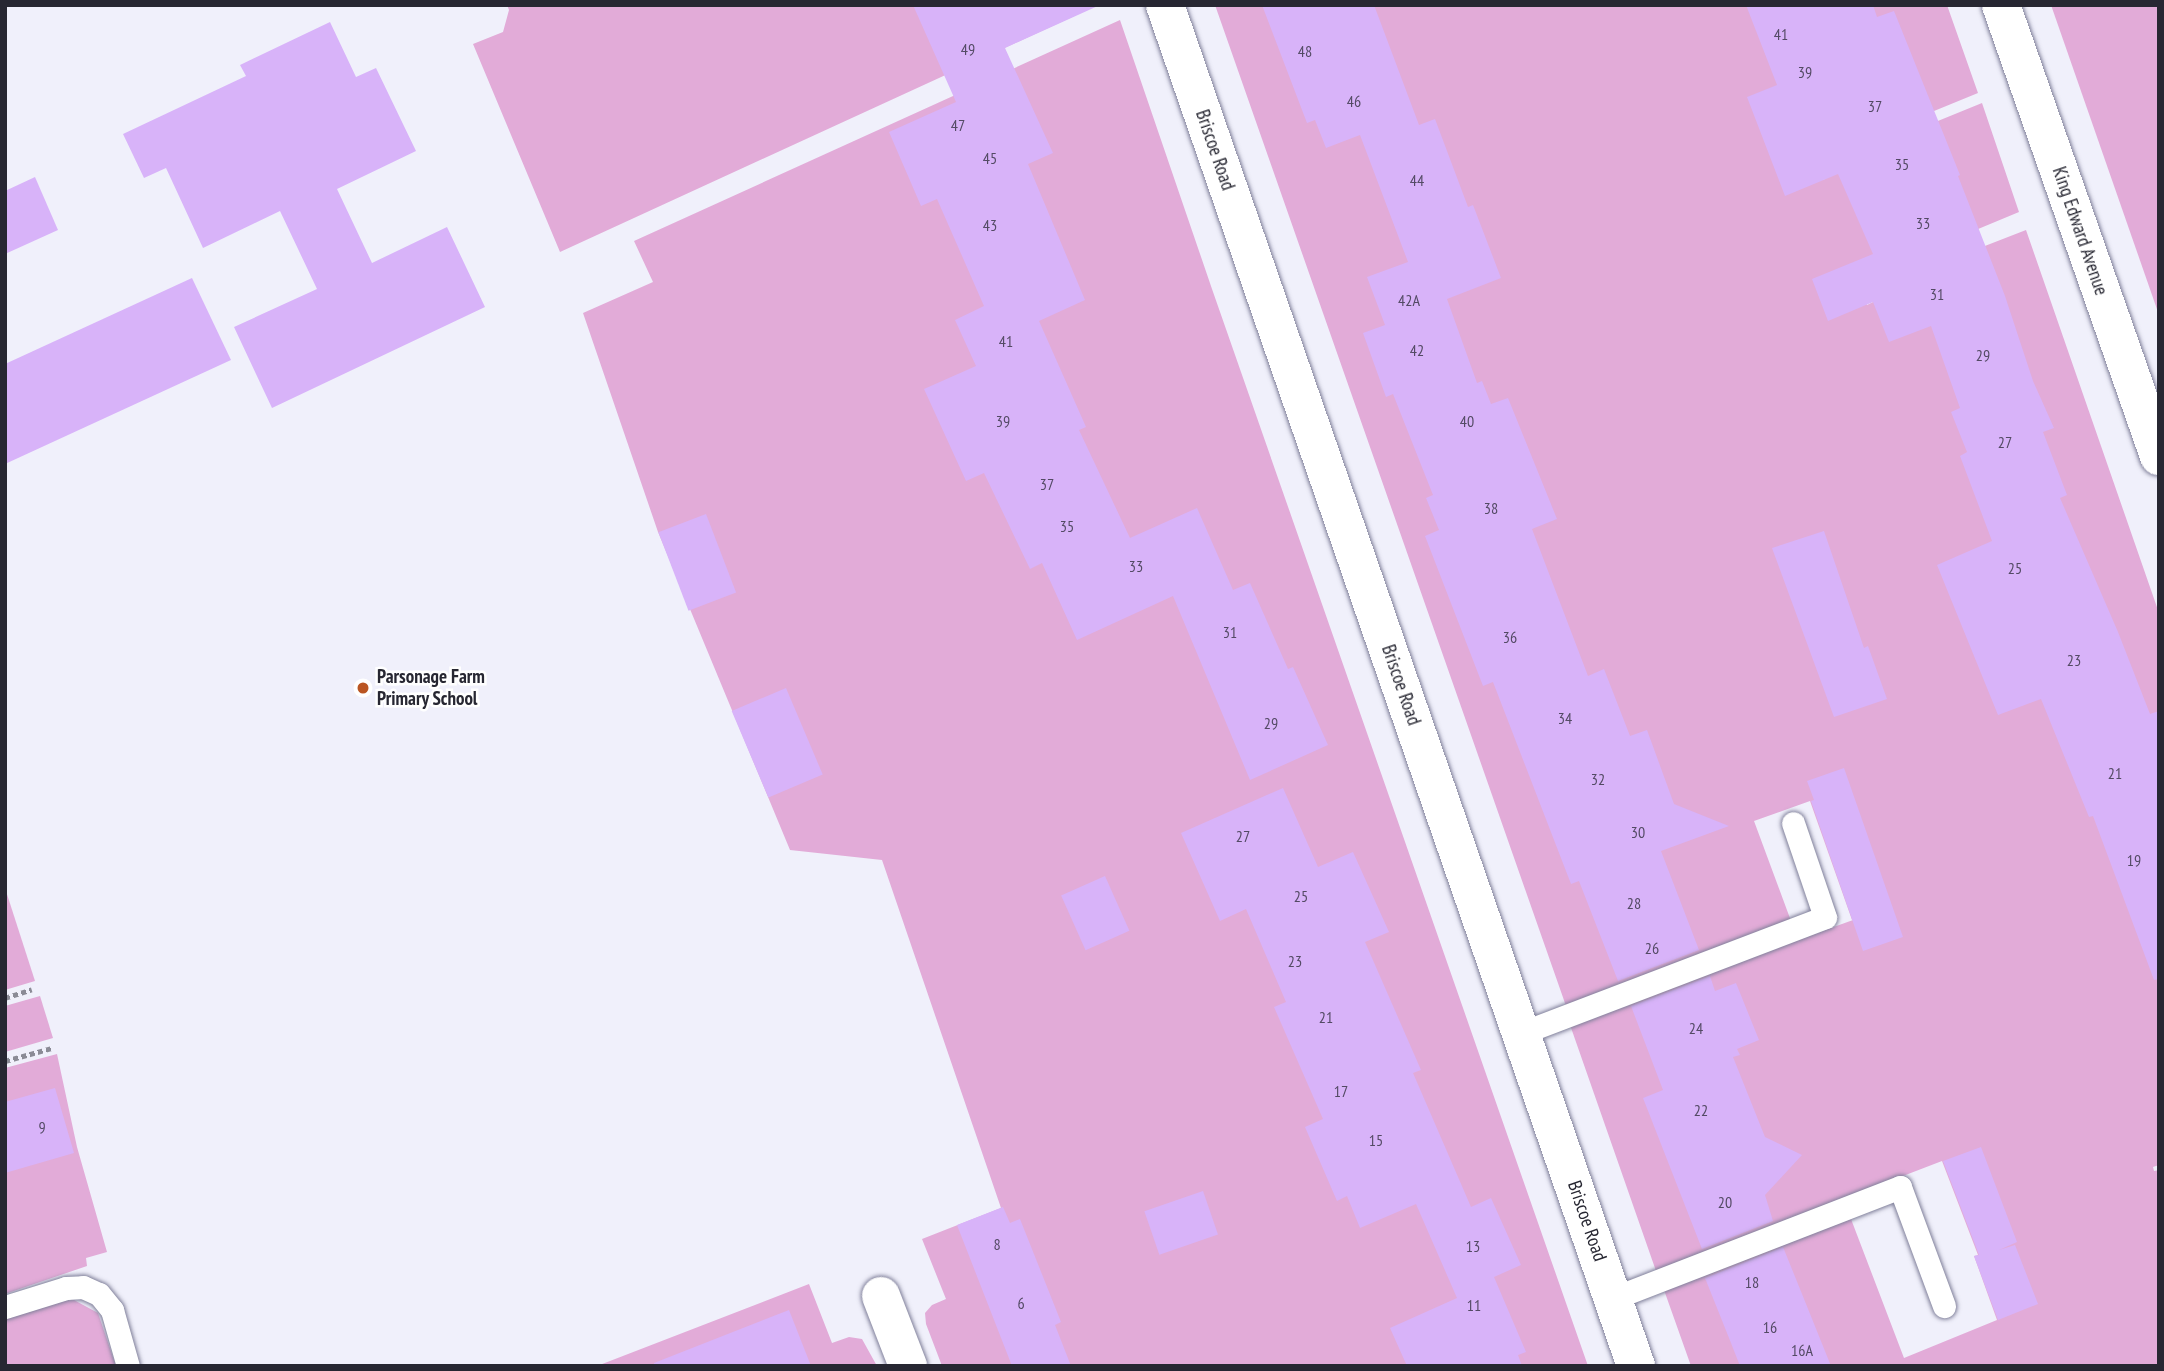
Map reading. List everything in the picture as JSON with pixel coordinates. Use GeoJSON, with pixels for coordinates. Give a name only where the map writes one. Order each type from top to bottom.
{"type":"FeatureCollection","features":[{"type":"Feature","properties":{"kind":"street","name":"Briscoe Road"},"geometry":{"type":"LineString","coordinates":[[1165,5],[1636,1366]]}},
{"type":"Feature","properties":{"kind":"street","name":"King Edward Avenue"},"geometry":{"type":"LineString","coordinates":[[2001,5],[2159,456]]}},
{"type":"Feature","properties":{"kind":"street"},"geometry":{"type":"LineString","coordinates":[[881,1296],[908,1366]]}},
{"type":"Feature","properties":{"kind":"lane"},"geometry":{"type":"LineString","coordinates":[[1522,1033],[1825,917],[1793,823]]}},
{"type":"Feature","properties":{"kind":"lane"},"geometry":{"type":"LineString","coordinates":[[1614,1298],[1900,1186],[1944,1306]]}},
{"type":"Feature","properties":{"kind":"lane"},"geometry":{"type":"LineString","coordinates":[[5,1307],[66,1288],[83,1287],[91,1290],[99,1294],[113,1310],[128,1366]]}},
{"type":"Feature","properties":{"kind":"path"},"geometry":{"type":"LineString","coordinates":[[5,998],[32,989]]}},
{"type":"Feature","properties":{"kind":"path"},"geometry":{"type":"LineString","coordinates":[[5,1053],[6,1061],[52,1048]]}},
{"type":"Feature","properties":{"kind":"shaded area"},"geometry":{"type":"Polygon","coordinates":[[[507,5],[1098,5],[560,252],[473,44],[503,32],[509,10],[507,5]]]}},
{"type":"Feature","properties":{"kind":"shaded area"},"geometry":{"type":"Polygon","coordinates":[[[1215,5],[1947,5],[1978,93],[1851,145],[1847,136],[1831,141],[1807,141],[1823,180],[1854,161],[1852,156],[1982,103],[2019,212],[1894,264],[1891,258],[1851,264],[1867,305],[1873,302],[1869,291],[2026,230],[2159,613],[2159,1165],[2153,1167],[2154,1171],[2159,1170],[2159,1366],[1691,1366],[1664,1290],[1851,1219],[1904,1358],[1997,1320],[1974,1256],[1978,1255],[1942,1161],[1656,1271],[1569,1022],[1892,906],[1852,920],[1810,801],[1754,821],[1791,921],[1566,1006],[1215,5]]]}},
{"type":"Feature","properties":{"kind":"shaded area"},"geometry":{"type":"Polygon","coordinates":[[[2051,5],[2159,5],[2159,315],[2051,5]]]}},
{"type":"Feature","properties":{"kind":"shaded area"},"geometry":{"type":"Polygon","coordinates":[[[1120,20],[1588,1366],[942,1366],[926,1324],[925,1313],[932,1305],[946,1299],[922,1239],[1001,1208],[882,860],[790,850],[658,532],[583,313],[653,282],[634,241],[1120,20]]]}},
{"type":"Feature","properties":{"kind":"shaded area"},"geometry":{"type":"Polygon","coordinates":[[[5,888],[35,981],[5,990],[5,888]]]}},
{"type":"Feature","properties":{"kind":"shaded area"},"geometry":{"type":"Polygon","coordinates":[[[40,996],[53,1038],[5,1052],[5,1006],[40,996]]]}},
{"type":"Feature","properties":{"kind":"shaded area"},"geometry":{"type":"Polygon","coordinates":[[[57,1054],[77,1147],[107,1252],[86,1258],[87,1266],[5,1294],[5,1068],[57,1054]]]}},
{"type":"Feature","properties":{"kind":"shaded area"},"geometry":{"type":"Polygon","coordinates":[[[809,1284],[832,1343],[849,1337],[862,1339],[877,1366],[597,1366],[809,1284]]]}},
{"type":"Feature","properties":{"kind":"shaded area"},"geometry":{"type":"Polygon","coordinates":[[[74,1300],[98,1313],[116,1366],[5,1366],[5,1319],[59,1301],[74,1300]]]}},
{"type":"Feature","properties":{"kind":"building"},"geometry":{"type":"Polygon","coordinates":[[[913,5],[1100,5],[1005,48],[1053,153],[1028,164],[1085,300],[1039,321],[1086,427],[1079,430],[1130,538],[1197,508],[1233,590],[1250,583],[1288,669],[1293,667],[1328,745],[1250,780],[1173,596],[1077,640],[1042,563],[1030,569],[984,473],[966,481],[924,389],[976,366],[955,320],[984,306],[937,199],[921,206],[889,132],[956,102],[913,5]]]}},
{"type":"Feature","properties":{"kind":"building"},"geometry":{"type":"Polygon","coordinates":[[[1262,5],[1374,5],[1419,125],[1435,119],[1468,207],[1473,205],[1501,278],[1447,299],[1477,383],[1482,381],[1491,404],[1508,398],[1557,519],[1532,529],[1588,676],[1604,669],[1630,736],[1647,730],[1674,804],[1729,826],[1661,851],[1699,950],[1618,981],[1579,881],[1571,884],[1493,682],[1483,686],[1425,536],[1439,530],[1426,498],[1433,495],[1393,394],[1386,397],[1363,333],[1385,325],[1367,277],[1408,262],[1360,135],[1326,148],[1315,120],[1307,123],[1262,5]]]}},
{"type":"Feature","properties":{"kind":"building"},"geometry":{"type":"Polygon","coordinates":[[[1746,5],[1873,5],[1877,17],[1894,11],[1960,175],[1958,176],[2005,296],[2033,381],[2054,428],[2043,432],[2067,495],[2060,498],[2150,714],[2159,711],[2159,979],[2154,980],[2093,816],[2089,817],[2041,699],[1998,715],[1937,565],[1992,541],[1960,456],[1967,452],[1951,412],[1960,408],[1931,326],[1889,342],[1873,302],[1828,321],[1812,279],[1873,254],[1838,174],[1785,196],[1747,97],[1777,85],[1746,5]]]}},
{"type":"Feature","properties":{"kind":"building"},"geometry":{"type":"Polygon","coordinates":[[[330,22],[356,77],[376,68],[416,151],[337,189],[372,263],[447,227],[485,307],[272,408],[234,327],[317,289],[280,211],[203,248],[166,168],[144,178],[123,134],[246,76],[240,65],[330,22]]]}},
{"type":"Feature","properties":{"kind":"building"},"geometry":{"type":"Polygon","coordinates":[[[35,177],[58,230],[5,254],[5,191],[35,177]]]}},
{"type":"Feature","properties":{"kind":"building"},"geometry":{"type":"Polygon","coordinates":[[[192,278],[231,360],[5,464],[5,364],[192,278]]]}},
{"type":"Feature","properties":{"kind":"building"},"geometry":{"type":"Polygon","coordinates":[[[706,514],[736,592],[688,611],[658,532],[706,514]]]}},
{"type":"Feature","properties":{"kind":"building"},"geometry":{"type":"Polygon","coordinates":[[[1824,531],[1864,648],[1868,646],[1887,699],[1834,717],[1772,548],[1824,531]]]}},
{"type":"Feature","properties":{"kind":"building"},"geometry":{"type":"Polygon","coordinates":[[[786,688],[823,775],[768,798],[732,711],[786,688]]]}},
{"type":"Feature","properties":{"kind":"building"},"geometry":{"type":"Polygon","coordinates":[[[1844,768],[1903,937],[1863,951],[1811,801],[1814,800],[1807,781],[1844,768]]]}},
{"type":"Feature","properties":{"kind":"building"},"geometry":{"type":"Polygon","coordinates":[[[1283,788],[1318,867],[1353,852],[1389,932],[1365,942],[1421,1070],[1413,1073],[1471,1207],[1491,1198],[1521,1265],[1494,1277],[1526,1352],[1518,1355],[1522,1366],[1407,1366],[1390,1328],[1457,1298],[1416,1204],[1360,1228],[1347,1196],[1337,1201],[1305,1127],[1323,1119],[1274,1007],[1286,1002],[1246,909],[1220,921],[1181,833],[1283,788]]]}},
{"type":"Feature","properties":{"kind":"building"},"geometry":{"type":"Polygon","coordinates":[[[1105,876],[1129,931],[1086,950],[1061,896],[1105,876]]]}},
{"type":"Feature","properties":{"kind":"building"},"geometry":{"type":"Polygon","coordinates":[[[1710,976],[1715,991],[1736,983],[1759,1040],[1737,1049],[1740,1055],[1733,1057],[1765,1137],[1802,1155],[1765,1195],[1773,1221],[1702,1249],[1643,1098],[1663,1090],[1631,1006],[1710,976]]]}},
{"type":"Feature","properties":{"kind":"building"},"geometry":{"type":"Polygon","coordinates":[[[55,1088],[74,1153],[5,1173],[5,1102],[55,1088]]]}},
{"type":"Feature","properties":{"kind":"building"},"geometry":{"type":"Polygon","coordinates":[[[1981,1147],[2017,1242],[1999,1250],[2015,1245],[2038,1304],[1998,1320],[1974,1256],[1979,1255],[1943,1161],[1981,1147]]]}},
{"type":"Feature","properties":{"kind":"building"},"geometry":{"type":"Polygon","coordinates":[[[1203,1191],[1218,1234],[1159,1255],[1144,1211],[1203,1191]]]}},
{"type":"Feature","properties":{"kind":"building"},"geometry":{"type":"Polygon","coordinates":[[[1003,1207],[1010,1223],[1020,1219],[1061,1322],[1055,1325],[1071,1366],[1012,1366],[957,1225],[1003,1207]]]}},
{"type":"Feature","properties":{"kind":"building"},"geometry":{"type":"Polygon","coordinates":[[[1783,1247],[1831,1366],[1740,1366],[1705,1278],[1783,1247]]]}},
{"type":"Feature","properties":{"kind":"building"},"geometry":{"type":"Polygon","coordinates":[[[789,1310],[811,1366],[654,1366],[654,1363],[789,1310]]]}},
{"type":"Feature","properties":{"kind":"place","name":"Parsonage Farm Primary School"},"geometry":{"type":"Point","coordinates":[363,688]}}]}
